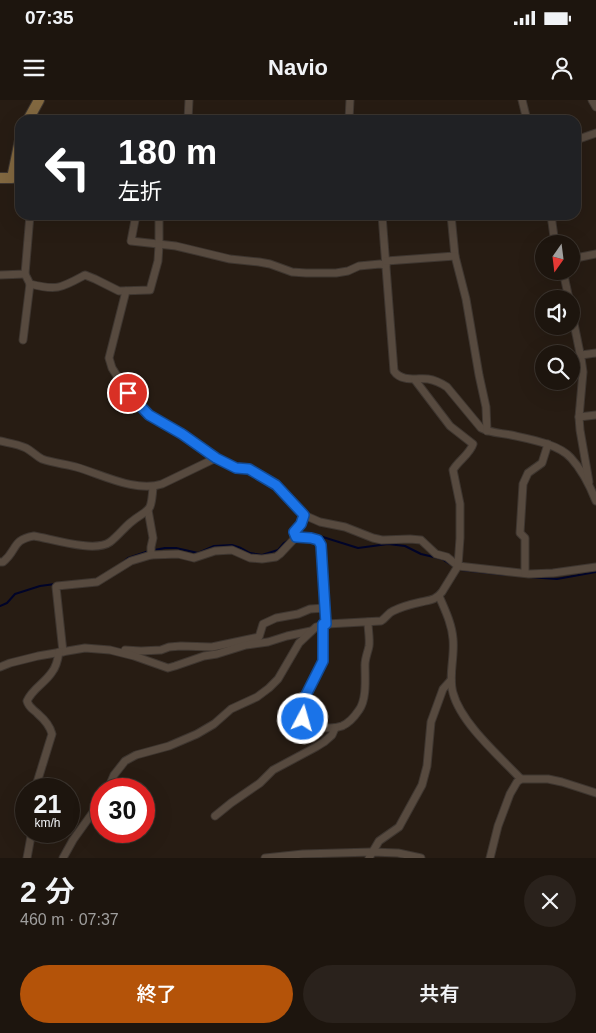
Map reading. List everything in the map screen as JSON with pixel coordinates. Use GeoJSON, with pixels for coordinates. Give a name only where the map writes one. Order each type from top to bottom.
{"type":"FeatureCollection","features":[{"type":"Feature","properties":{"kind":"main road"},"geometry":{"type":"LineString","coordinates":[[31,115],[39,100]]}},
{"type":"Feature","properties":{"kind":"main road"},"geometry":{"type":"LineString","coordinates":[[0,178],[15,178]]}},
{"type":"Feature","properties":{"kind":"street"},"geometry":{"type":"LineString","coordinates":[[188,115],[189,100]]}},
{"type":"Feature","properties":{"kind":"street"},"geometry":{"type":"LineString","coordinates":[[349,115],[350,100]]}},
{"type":"Feature","properties":{"kind":"street"},"geometry":{"type":"LineString","coordinates":[[522,100],[526,115]]}},
{"type":"Feature","properties":{"kind":"street"},"geometry":{"type":"LineString","coordinates":[[592,100],[596,107]]}},
{"type":"Feature","properties":{"kind":"street"},"geometry":{"type":"LineString","coordinates":[[581,138],[596,133]]}},
{"type":"Feature","properties":{"kind":"street"},"geometry":{"type":"LineString","coordinates":[[23,340],[30,284],[25,274],[30,220]]}},
{"type":"Feature","properties":{"kind":"street"},"geometry":{"type":"LineString","coordinates":[[135,220],[131,241],[176,246],[230,259],[270,264],[292,272],[336,273],[348,271],[358,266],[455,256]]}},
{"type":"Feature","properties":{"kind":"street"},"geometry":{"type":"LineString","coordinates":[[30,284],[41,287],[63,287],[84,276],[95,279],[119,291],[150,290],[158,261],[159,220]]}},
{"type":"Feature","properties":{"kind":"street"},"geometry":{"type":"LineString","coordinates":[[382,220],[394,370],[396,374],[415,380],[428,379],[441,383],[447,387],[481,428],[487,431],[548,444],[561,450],[571,457],[590,485]]}},
{"type":"Feature","properties":{"kind":"street"},"geometry":{"type":"LineString","coordinates":[[451,220],[455,256],[466,300],[486,407],[487,431]]}},
{"type":"Feature","properties":{"kind":"street"},"geometry":{"type":"LineString","coordinates":[[552,220],[554,235]]}},
{"type":"Feature","properties":{"kind":"street"},"geometry":{"type":"LineString","coordinates":[[580,257],[596,254]]}},
{"type":"Feature","properties":{"kind":"street"},"geometry":{"type":"LineString","coordinates":[[0,275],[25,274]]}},
{"type":"Feature","properties":{"kind":"street"},"geometry":{"type":"LineString","coordinates":[[126,291],[110,358],[112,368],[128,393],[149,415],[182,434],[216,458],[236,468],[249,469],[276,485],[304,515],[320,522],[345,527],[372,538],[382,540],[410,538],[420,540],[436,554],[447,557],[458,566],[525,574],[553,573],[596,567]]}},
{"type":"Feature","properties":{"kind":"street"},"geometry":{"type":"LineString","coordinates":[[577,335],[583,372],[579,417],[580,430],[590,485],[596,502]]}},
{"type":"Feature","properties":{"kind":"street"},"geometry":{"type":"LineString","coordinates":[[581,355],[596,352]]}},
{"type":"Feature","properties":{"kind":"street"},"geometry":{"type":"LineString","coordinates":[[113,778],[125,761],[136,755],[170,746],[197,734],[214,724],[231,710],[257,697],[278,679],[299,643],[316,627],[325,624],[381,621],[391,611],[433,600],[439,596],[458,566],[460,504],[453,470],[472,448],[473,444],[450,426],[415,380]]}},
{"type":"Feature","properties":{"kind":"street"},"geometry":{"type":"LineString","coordinates":[[579,417],[596,414]]}},
{"type":"Feature","properties":{"kind":"street"},"geometry":{"type":"LineString","coordinates":[[0,441],[26,448],[41,458],[143,487],[153,487],[216,458]]}},
{"type":"Feature","properties":{"kind":"street"},"geometry":{"type":"LineString","coordinates":[[525,574],[525,538],[520,533],[523,484],[528,474],[542,462],[548,444]]}},
{"type":"Feature","properties":{"kind":"street"},"geometry":{"type":"LineString","coordinates":[[0,562],[7,559],[19,540],[34,536],[86,546],[99,546],[109,543],[130,522],[148,510],[152,503],[153,487]]}},
{"type":"Feature","properties":{"kind":"street"},"geometry":{"type":"LineString","coordinates":[[148,510],[153,538],[151,552]]}},
{"type":"Feature","properties":{"kind":"street"},"geometry":{"type":"LineString","coordinates":[[296,536],[294,532],[301,524],[304,515]]}},
{"type":"Feature","properties":{"kind":"street"},"geometry":{"type":"LineString","coordinates":[[38,778],[52,734],[50,727],[28,706],[27,701],[32,692],[52,672],[61,652],[57,586],[98,582],[131,561],[151,552],[178,554],[194,558],[215,551],[232,550],[250,558],[276,556],[296,536]]}},
{"type":"Feature","properties":{"kind":"street"},"geometry":{"type":"LineString","coordinates":[[296,536],[318,540],[321,545],[325,608],[323,661],[300,707],[300,714],[303,719],[312,725],[322,728],[344,726],[360,710],[364,700],[365,663],[369,645],[368,622]]}},
{"type":"Feature","properties":{"kind":"street"},"geometry":{"type":"LineString","coordinates":[[439,596],[451,624],[454,640],[451,680],[453,693],[462,714],[470,726],[521,779]]}},
{"type":"Feature","properties":{"kind":"street"},"geometry":{"type":"LineString","coordinates":[[0,667],[38,656],[85,648],[141,651],[181,646],[212,647],[259,637],[263,624],[276,618],[298,614],[310,609],[325,608]]}},
{"type":"Feature","properties":{"kind":"street"},"geometry":{"type":"LineString","coordinates":[[110,650],[168,668],[246,645],[268,642],[311,631]]}},
{"type":"Feature","properties":{"kind":"street"},"geometry":{"type":"LineString","coordinates":[[370,855],[379,841],[399,828],[422,785],[427,766],[431,722],[443,689],[451,680]]}},
{"type":"Feature","properties":{"kind":"street"},"geometry":{"type":"LineString","coordinates":[[216,816],[260,783],[273,770],[316,748],[332,736],[335,728]]}},
{"type":"Feature","properties":{"kind":"street"},"geometry":{"type":"LineString","coordinates":[[490,858],[498,826],[510,794],[521,779],[548,779],[596,793]]}},
{"type":"Feature","properties":{"kind":"street"},"geometry":{"type":"LineString","coordinates":[[63,858],[72,840],[90,816]]}},
{"type":"Feature","properties":{"kind":"street"},"geometry":{"type":"LineString","coordinates":[[27,858],[30,843]]}},
{"type":"Feature","properties":{"kind":"street"},"geometry":{"type":"LineString","coordinates":[[265,858],[303,854],[370,855],[398,853],[421,858]]}},
{"type":"Feature","properties":{"kind":"waterway"},"geometry":{"type":"LineString","coordinates":[[300,534],[310,533],[358,548],[388,544],[405,546],[421,554],[442,559],[453,566]]}},
{"type":"Feature","properties":{"kind":"waterway"},"geometry":{"type":"LineString","coordinates":[[154,550],[176,548],[198,553],[214,546],[232,545],[250,553],[262,555],[278,550],[293,537]]}},
{"type":"Feature","properties":{"kind":"waterway"},"geometry":{"type":"LineString","coordinates":[[122,563],[128,558],[149,551]]}},
{"type":"Feature","properties":{"kind":"waterway"},"geometry":{"type":"LineString","coordinates":[[461,570],[506,575]]}},
{"type":"Feature","properties":{"kind":"waterway"},"geometry":{"type":"LineString","coordinates":[[528,577],[557,579],[596,572]]}},
{"type":"Feature","properties":{"kind":"waterway"},"geometry":{"type":"LineString","coordinates":[[0,606],[7,603],[15,594],[40,586],[55,584]]}},
{"type":"Feature","properties":{"kind":"route"},"geometry":{"type":"LineString","coordinates":[[128,393],[149,415],[182,434],[216,458],[236,468],[249,469],[276,485],[304,515],[301,524],[294,532],[296,537],[318,540],[321,545],[326,624],[323,624],[324,655],[323,661],[300,707],[300,714],[303,719]]}}]}
